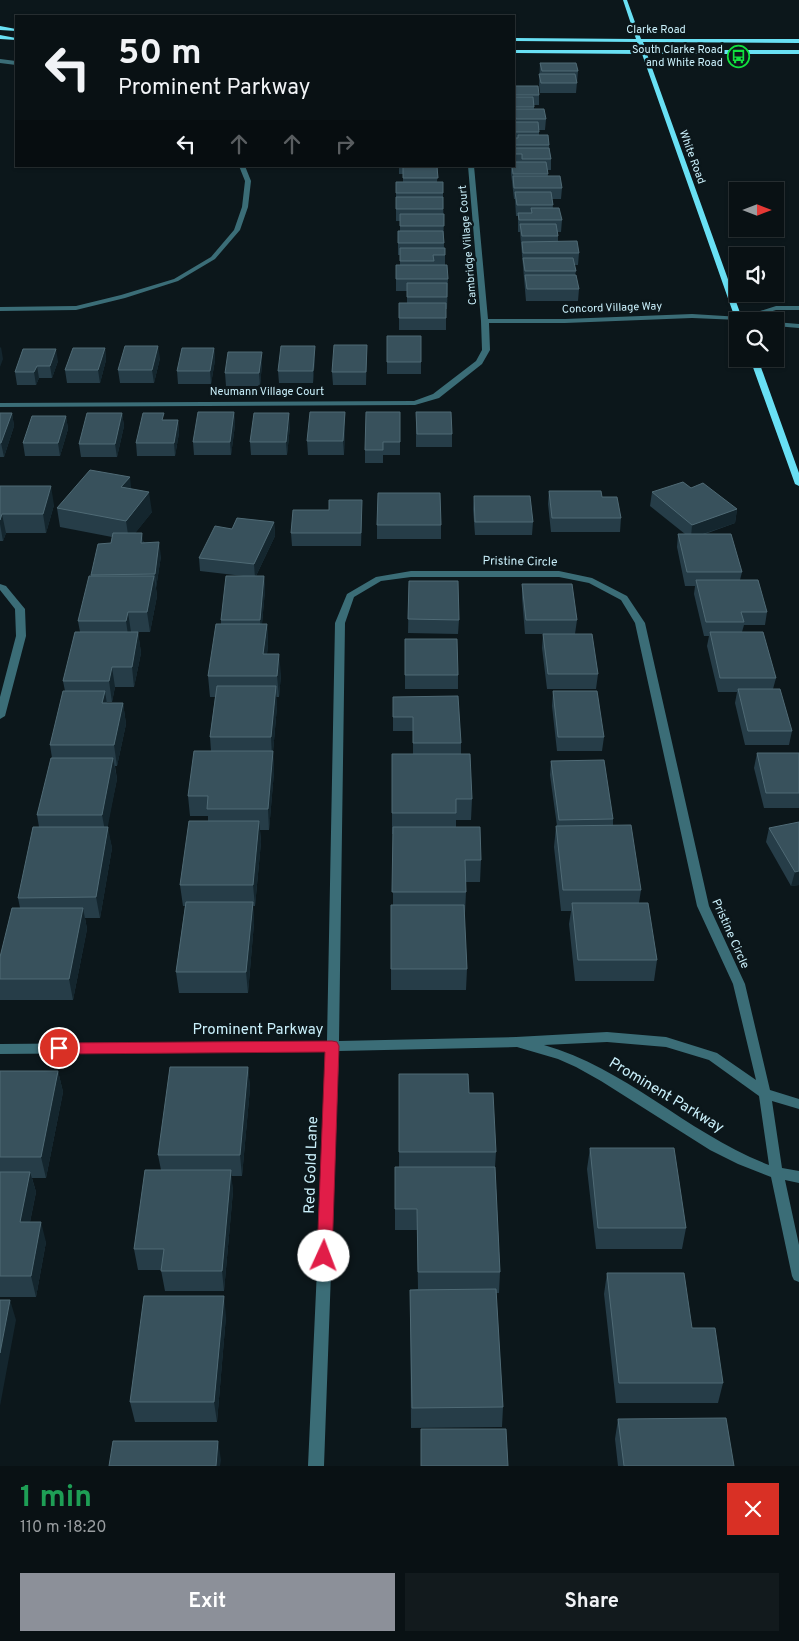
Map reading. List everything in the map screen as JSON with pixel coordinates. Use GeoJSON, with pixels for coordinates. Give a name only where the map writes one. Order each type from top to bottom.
{"type":"FeatureCollection","features":[{"type":"Feature","properties":{"kind":"street","name":"White Road"},"geometry":{"type":"LineString","coordinates":[[625,0],[736,312]]}},
{"type":"Feature","properties":{"kind":"street"},"geometry":{"type":"LineString","coordinates":[[0,28],[15,30]]}},
{"type":"Feature","properties":{"kind":"street"},"geometry":{"type":"LineString","coordinates":[[0,37],[15,39]]}},
{"type":"Feature","properties":{"kind":"street","name":"Clarke Road"},"geometry":{"type":"LineString","coordinates":[[515,40],[799,41]]}},
{"type":"Feature","properties":{"kind":"street","name":"Clarke Road"},"geometry":{"type":"LineString","coordinates":[[515,52],[799,52]]}},
{"type":"Feature","properties":{"kind":"street"},"geometry":{"type":"LineString","coordinates":[[0,61],[15,63]]}},
{"type":"Feature","properties":{"kind":"street"},"geometry":{"type":"LineString","coordinates":[[0,309],[76,308],[123,297],[176,280],[213,258],[237,230],[245,207],[248,181],[242,167]]}},
{"type":"Feature","properties":{"kind":"street","name":"Cambridge Village Court"},"geometry":{"type":"LineString","coordinates":[[471,167],[485,321]]}},
{"type":"Feature","properties":{"kind":"street"},"geometry":{"type":"LineString","coordinates":[[764,312],[776,308],[799,308]]}},
{"type":"Feature","properties":{"kind":"street","name":"Concord Village Way"},"geometry":{"type":"LineString","coordinates":[[485,321],[575,321],[637,317],[729,320]]}},
{"type":"Feature","properties":{"kind":"street","name":"Neumann Village Court"},"geometry":{"type":"LineString","coordinates":[[0,405],[415,403],[436,396],[479,362],[486,350],[485,321]]}},
{"type":"Feature","properties":{"kind":"street"},"geometry":{"type":"LineString","coordinates":[[784,325],[799,326]]}},
{"type":"Feature","properties":{"kind":"street"},"geometry":{"type":"LineString","coordinates":[[757,367],[799,484]]}},
{"type":"Feature","properties":{"kind":"street","name":"Pristine Circle"},"geometry":{"type":"LineString","coordinates":[[332,1046],[340,623],[350,596],[379,579],[411,574],[559,574],[592,581],[624,598],[640,623],[703,906],[739,984],[765,1093],[777,1175],[799,1276]]}},
{"type":"Feature","properties":{"kind":"street"},"geometry":{"type":"LineString","coordinates":[[0,587],[20,608],[21,636],[0,716]]}},
{"type":"Feature","properties":{"kind":"street","name":"Prominent Parkway"},"geometry":{"type":"LineString","coordinates":[[0,1049],[332,1046],[516,1042],[607,1036],[666,1042],[713,1056],[765,1093],[799,1104]]}},
{"type":"Feature","properties":{"kind":"street","name":"Prominent Parkway"},"geometry":{"type":"LineString","coordinates":[[516,1042],[579,1062],[724,1150],[777,1175],[799,1177]]}},
{"type":"Feature","properties":{"kind":"street","name":"Red Gold Lane"},"geometry":{"type":"LineString","coordinates":[[316,1466],[332,1046]]}},
{"type":"Feature","properties":{"kind":"building"},"geometry":{"type":"Polygon","coordinates":[[[540,63],[576,63],[578,71],[542,71],[540,63]]]}},
{"type":"Feature","properties":{"kind":"building"},"geometry":{"type":"Polygon","coordinates":[[[539,74],[575,74],[577,83],[541,83],[539,74]]]}},
{"type":"Feature","properties":{"kind":"building"},"geometry":{"type":"Polygon","coordinates":[[[515,86],[538,86],[539,95],[515,95],[515,86]]]}},
{"type":"Feature","properties":{"kind":"building"},"geometry":{"type":"Polygon","coordinates":[[[515,97],[533,97],[534,107],[515,107],[515,97]]]}},
{"type":"Feature","properties":{"kind":"building"},"geometry":{"type":"Polygon","coordinates":[[[515,109],[544,109],[546,119],[516,119],[515,109]]]}},
{"type":"Feature","properties":{"kind":"building"},"geometry":{"type":"Polygon","coordinates":[[[515,122],[538,122],[539,132],[515,132],[515,122]]]}},
{"type":"Feature","properties":{"kind":"building"},"geometry":{"type":"Polygon","coordinates":[[[518,135],[548,135],[549,145],[515,145],[515,138],[518,138],[518,135]]]}},
{"type":"Feature","properties":{"kind":"building"},"geometry":{"type":"Polygon","coordinates":[[[515,148],[549,148],[551,159],[522,159],[522,154],[515,154],[515,148]]]}},
{"type":"Feature","properties":{"kind":"building"},"geometry":{"type":"Polygon","coordinates":[[[515,162],[546,162],[548,174],[513,174],[512,167],[515,167],[515,162]]]}},
{"type":"Feature","properties":{"kind":"building"},"geometry":{"type":"Polygon","coordinates":[[[403,167],[437,167],[438,178],[403,178],[403,167]]]}},
{"type":"Feature","properties":{"kind":"building"},"geometry":{"type":"Polygon","coordinates":[[[513,176],[560,176],[562,188],[514,188],[513,176]]]}},
{"type":"Feature","properties":{"kind":"building"},"geometry":{"type":"Polygon","coordinates":[[[396,182],[443,182],[443,193],[396,193],[396,182]]]}},
{"type":"Feature","properties":{"kind":"building"},"geometry":{"type":"Polygon","coordinates":[[[515,192],[551,192],[553,205],[517,205],[515,192]]]}},
{"type":"Feature","properties":{"kind":"building"},"geometry":{"type":"Polygon","coordinates":[[[396,197],[443,197],[443,209],[396,209],[396,197]]]}},
{"type":"Feature","properties":{"kind":"building"},"geometry":{"type":"Polygon","coordinates":[[[531,208],[559,208],[562,220],[519,220],[518,213],[532,213],[531,208]]]}},
{"type":"Feature","properties":{"kind":"building"},"geometry":{"type":"Polygon","coordinates":[[[400,214],[444,214],[444,226],[400,226],[400,214]]]}},
{"type":"Feature","properties":{"kind":"building"},"geometry":{"type":"Polygon","coordinates":[[[520,224],[556,224],[558,236],[522,236],[520,224]]]}},
{"type":"Feature","properties":{"kind":"building"},"geometry":{"type":"Polygon","coordinates":[[[398,231],[443,231],[444,243],[398,243],[398,231]]]}},
{"type":"Feature","properties":{"kind":"building"},"geometry":{"type":"Polygon","coordinates":[[[577,241],[579,253],[523,253],[522,242],[577,241]]]}},
{"type":"Feature","properties":{"kind":"building"},"geometry":{"type":"Polygon","coordinates":[[[400,248],[445,248],[445,255],[433,255],[434,261],[400,261],[400,248]]]}},
{"type":"Feature","properties":{"kind":"building"},"geometry":{"type":"Polygon","coordinates":[[[523,258],[573,258],[576,271],[525,271],[523,258]]]}},
{"type":"Feature","properties":{"kind":"building"},"geometry":{"type":"Polygon","coordinates":[[[396,265],[447,265],[448,279],[396,279],[396,265]]]}},
{"type":"Feature","properties":{"kind":"building"},"geometry":{"type":"Polygon","coordinates":[[[525,275],[576,275],[579,289],[527,289],[525,275]]]}},
{"type":"Feature","properties":{"kind":"building"},"geometry":{"type":"Polygon","coordinates":[[[407,283],[447,283],[447,297],[407,297],[407,283]]]}},
{"type":"Feature","properties":{"kind":"building"},"geometry":{"type":"Polygon","coordinates":[[[399,303],[446,303],[446,318],[399,318],[399,303]]]}},
{"type":"Feature","properties":{"kind":"building"},"geometry":{"type":"Polygon","coordinates":[[[387,336],[421,336],[421,362],[387,362],[387,336]]]}},
{"type":"Feature","properties":{"kind":"building"},"geometry":{"type":"Polygon","coordinates":[[[334,345],[367,345],[366,372],[332,372],[334,345]]]}},
{"type":"Feature","properties":{"kind":"building"},"geometry":{"type":"Polygon","coordinates":[[[125,346],[158,346],[152,370],[118,370],[125,346]]]}},
{"type":"Feature","properties":{"kind":"building"},"geometry":{"type":"Polygon","coordinates":[[[281,346],[315,346],[313,371],[278,371],[281,346]]]}},
{"type":"Feature","properties":{"kind":"building"},"geometry":{"type":"Polygon","coordinates":[[[73,348],[105,348],[98,370],[65,370],[73,348]]]}},
{"type":"Feature","properties":{"kind":"building"},"geometry":{"type":"Polygon","coordinates":[[[182,348],[214,348],[210,371],[177,371],[182,348]]]}},
{"type":"Feature","properties":{"kind":"building"},"geometry":{"type":"Polygon","coordinates":[[[23,349],[56,349],[50,366],[37,366],[34,372],[15,372],[23,349]]]}},
{"type":"Feature","properties":{"kind":"building"},"geometry":{"type":"Polygon","coordinates":[[[228,352],[262,352],[259,373],[225,373],[228,352]]]}},
{"type":"Feature","properties":{"kind":"building"},"geometry":{"type":"Polygon","coordinates":[[[198,412],[234,412],[230,442],[193,442],[198,412]]]}},
{"type":"Feature","properties":{"kind":"building"},"geometry":{"type":"Polygon","coordinates":[[[310,412],[345,412],[343,441],[307,441],[310,412]]]}},
{"type":"Feature","properties":{"kind":"building"},"geometry":{"type":"Polygon","coordinates":[[[366,412],[400,412],[400,442],[383,442],[383,450],[365,450],[366,412]]]}},
{"type":"Feature","properties":{"kind":"building"},"geometry":{"type":"Polygon","coordinates":[[[416,412],[451,412],[452,434],[417,434],[416,412]]]}},
{"type":"Feature","properties":{"kind":"building"},"geometry":{"type":"Polygon","coordinates":[[[0,413],[12,413],[1,443],[0,443],[0,413]]]}},
{"type":"Feature","properties":{"kind":"building"},"geometry":{"type":"Polygon","coordinates":[[[87,413],[122,413],[115,444],[79,444],[87,413]]]}},
{"type":"Feature","properties":{"kind":"building"},"geometry":{"type":"Polygon","coordinates":[[[143,413],[164,413],[162,420],[178,420],[174,443],[136,443],[143,413]]]}},
{"type":"Feature","properties":{"kind":"building"},"geometry":{"type":"Polygon","coordinates":[[[254,413],[289,413],[286,442],[250,442],[254,413]]]}},
{"type":"Feature","properties":{"kind":"building"},"geometry":{"type":"Polygon","coordinates":[[[32,416],[66,416],[58,443],[23,443],[32,416]]]}},
{"type":"Feature","properties":{"kind":"building"},"geometry":{"type":"Polygon","coordinates":[[[90,470],[130,477],[121,487],[149,492],[126,521],[57,508],[90,470]]]}},
{"type":"Feature","properties":{"kind":"building"},"geometry":{"type":"Polygon","coordinates":[[[683,482],[691,488],[703,483],[737,509],[692,525],[652,492],[683,482]]]}},
{"type":"Feature","properties":{"kind":"building"},"geometry":{"type":"Polygon","coordinates":[[[0,486],[51,486],[43,514],[2,514],[0,520],[0,486]]]}},
{"type":"Feature","properties":{"kind":"building"},"geometry":{"type":"Polygon","coordinates":[[[549,491],[601,491],[602,497],[617,497],[621,518],[552,518],[549,491]]]}},
{"type":"Feature","properties":{"kind":"building"},"geometry":{"type":"Polygon","coordinates":[[[378,493],[440,493],[441,525],[377,525],[378,493]]]}},
{"type":"Feature","properties":{"kind":"building"},"geometry":{"type":"Polygon","coordinates":[[[474,496],[530,496],[533,522],[475,522],[474,496]]]}},
{"type":"Feature","properties":{"kind":"building"},"geometry":{"type":"Polygon","coordinates":[[[329,500],[362,500],[361,533],[291,533],[293,510],[329,510],[329,500]]]}},
{"type":"Feature","properties":{"kind":"building"},"geometry":{"type":"Polygon","coordinates":[[[237,518],[274,522],[254,564],[199,558],[215,526],[232,529],[237,518]]]}},
{"type":"Feature","properties":{"kind":"building"},"geometry":{"type":"Polygon","coordinates":[[[113,533],[142,533],[141,543],[159,542],[155,574],[91,575],[98,544],[111,543],[113,533]]]}},
{"type":"Feature","properties":{"kind":"building"},"geometry":{"type":"Polygon","coordinates":[[[678,534],[731,534],[742,572],[687,572],[678,534]]]}},
{"type":"Feature","properties":{"kind":"building"},"geometry":{"type":"Polygon","coordinates":[[[89,576],[154,576],[147,612],[128,612],[126,621],[78,621],[89,576]]]}},
{"type":"Feature","properties":{"kind":"building"},"geometry":{"type":"Polygon","coordinates":[[[226,576],[264,576],[260,620],[221,620],[226,576]]]}},
{"type":"Feature","properties":{"kind":"building"},"geometry":{"type":"Polygon","coordinates":[[[696,580],[758,580],[767,612],[741,612],[744,622],[706,622],[696,580]]]}},
{"type":"Feature","properties":{"kind":"building"},"geometry":{"type":"Polygon","coordinates":[[[409,581],[458,581],[459,620],[408,619],[409,581]]]}},
{"type":"Feature","properties":{"kind":"building"},"geometry":{"type":"Polygon","coordinates":[[[522,584],[572,584],[577,620],[526,620],[522,584]]]}},
{"type":"Feature","properties":{"kind":"building"},"geometry":{"type":"Polygon","coordinates":[[[216,624],[267,624],[263,654],[279,654],[277,676],[208,676],[216,624]]]}},
{"type":"Feature","properties":{"kind":"building"},"geometry":{"type":"Polygon","coordinates":[[[75,632],[138,632],[132,667],[112,667],[109,681],[63,681],[75,632]]]}},
{"type":"Feature","properties":{"kind":"building"},"geometry":{"type":"Polygon","coordinates":[[[710,632],[763,632],[776,678],[720,678],[710,632]]]}},
{"type":"Feature","properties":{"kind":"building"},"geometry":{"type":"Polygon","coordinates":[[[543,634],[592,634],[598,674],[548,674],[543,634]]]}},
{"type":"Feature","properties":{"kind":"building"},"geometry":{"type":"Polygon","coordinates":[[[405,639],[457,639],[458,675],[405,675],[405,639]]]}},
{"type":"Feature","properties":{"kind":"building"},"geometry":{"type":"Polygon","coordinates":[[[217,686],[276,686],[271,737],[210,737],[217,686]]]}},
{"type":"Feature","properties":{"kind":"building"},"geometry":{"type":"Polygon","coordinates":[[[738,689],[780,689],[792,731],[748,731],[738,689]]]}},
{"type":"Feature","properties":{"kind":"building"},"geometry":{"type":"Polygon","coordinates":[[[63,691],[105,691],[102,703],[123,703],[114,745],[50,745],[63,691]]]}},
{"type":"Feature","properties":{"kind":"building"},"geometry":{"type":"Polygon","coordinates":[[[553,691],[597,691],[604,737],[558,737],[553,691]]]}},
{"type":"Feature","properties":{"kind":"building"},"geometry":{"type":"Polygon","coordinates":[[[458,696],[461,743],[413,743],[413,717],[393,717],[393,697],[458,696]]]}},
{"type":"Feature","properties":{"kind":"building"},"geometry":{"type":"Polygon","coordinates":[[[194,751],[273,751],[268,809],[207,809],[208,796],[188,796],[194,751]]]}},
{"type":"Feature","properties":{"kind":"building"},"geometry":{"type":"Polygon","coordinates":[[[757,753],[799,753],[799,793],[766,793],[757,753]]]}},
{"type":"Feature","properties":{"kind":"building"},"geometry":{"type":"Polygon","coordinates":[[[392,754],[470,754],[472,799],[456,799],[456,813],[392,813],[392,754]]]}},
{"type":"Feature","properties":{"kind":"building"},"geometry":{"type":"Polygon","coordinates":[[[51,758],[113,758],[102,815],[37,815],[51,758]]]}},
{"type":"Feature","properties":{"kind":"building"},"geometry":{"type":"Polygon","coordinates":[[[604,760],[613,819],[559,820],[551,761],[604,760]]]}},
{"type":"Feature","properties":{"kind":"building"},"geometry":{"type":"Polygon","coordinates":[[[189,821],[259,821],[253,885],[180,885],[189,821]]]}},
{"type":"Feature","properties":{"kind":"building"},"geometry":{"type":"Polygon","coordinates":[[[799,822],[799,871],[795,872],[769,828],[799,822]]]}},
{"type":"Feature","properties":{"kind":"building"},"geometry":{"type":"Polygon","coordinates":[[[631,825],[641,890],[563,890],[556,826],[631,825]]]}},
{"type":"Feature","properties":{"kind":"building"},"geometry":{"type":"Polygon","coordinates":[[[33,827],[108,827],[96,897],[18,898],[33,827]]]}},
{"type":"Feature","properties":{"kind":"building"},"geometry":{"type":"Polygon","coordinates":[[[393,827],[480,827],[481,860],[465,860],[466,892],[392,892],[393,827]]]}},
{"type":"Feature","properties":{"kind":"building"},"geometry":{"type":"Polygon","coordinates":[[[186,902],[253,902],[246,972],[176,972],[186,902]]]}},
{"type":"Feature","properties":{"kind":"building"},"geometry":{"type":"Polygon","coordinates":[[[572,903],[648,903],[657,960],[578,960],[572,903]]]}},
{"type":"Feature","properties":{"kind":"building"},"geometry":{"type":"Polygon","coordinates":[[[391,905],[464,905],[467,969],[391,969],[391,905]]]}},
{"type":"Feature","properties":{"kind":"building"},"geometry":{"type":"Polygon","coordinates":[[[12,908],[83,908],[69,979],[0,979],[0,957],[12,908]]]}},
{"type":"Feature","properties":{"kind":"building"},"geometry":{"type":"Polygon","coordinates":[[[170,1067],[248,1067],[240,1155],[158,1155],[170,1067]]]}},
{"type":"Feature","properties":{"kind":"building"},"geometry":{"type":"Polygon","coordinates":[[[0,1071],[58,1071],[41,1157],[0,1157],[0,1071]]]}},
{"type":"Feature","properties":{"kind":"building"},"geometry":{"type":"Polygon","coordinates":[[[399,1074],[468,1074],[469,1093],[493,1093],[496,1152],[399,1152],[399,1074]]]}},
{"type":"Feature","properties":{"kind":"building"},"geometry":{"type":"Polygon","coordinates":[[[590,1148],[674,1148],[686,1228],[598,1228],[590,1148]]]}},
{"type":"Feature","properties":{"kind":"building"},"geometry":{"type":"Polygon","coordinates":[[[395,1167],[495,1167],[500,1272],[418,1272],[417,1209],[395,1209],[395,1167]]]}},
{"type":"Feature","properties":{"kind":"building"},"geometry":{"type":"Polygon","coordinates":[[[145,1170],[231,1170],[222,1271],[161,1271],[164,1249],[134,1249],[145,1170]]]}},
{"type":"Feature","properties":{"kind":"building"},"geometry":{"type":"Polygon","coordinates":[[[0,1172],[30,1172],[20,1222],[41,1222],[31,1276],[0,1276],[0,1172]]]}},
{"type":"Feature","properties":{"kind":"building"},"geometry":{"type":"Polygon","coordinates":[[[607,1273],[684,1273],[692,1328],[715,1328],[723,1383],[619,1383],[607,1273]]]}},
{"type":"Feature","properties":{"kind":"building"},"geometry":{"type":"Polygon","coordinates":[[[496,1289],[503,1407],[412,1408],[410,1290],[496,1289]]]}},
{"type":"Feature","properties":{"kind":"building"},"geometry":{"type":"Polygon","coordinates":[[[144,1296],[224,1296],[214,1402],[130,1402],[144,1296]]]}},
{"type":"Feature","properties":{"kind":"building"},"geometry":{"type":"Polygon","coordinates":[[[0,1300],[10,1300],[0,1353],[0,1300]]]}},
{"type":"Feature","properties":{"kind":"building"},"geometry":{"type":"Polygon","coordinates":[[[726,1418],[734,1466],[624,1466],[618,1419],[726,1418]]]}},
{"type":"Feature","properties":{"kind":"building"},"geometry":{"type":"Polygon","coordinates":[[[421,1429],[506,1429],[508,1466],[421,1466],[421,1429]]]}},
{"type":"Feature","properties":{"kind":"building"},"geometry":{"type":"Polygon","coordinates":[[[113,1441],[218,1441],[216,1466],[109,1466],[113,1441]]]}},
{"type":"Feature","properties":{"kind":"place","name":"South Clarke Road and White Road"},"geometry":{"type":"Point","coordinates":[739,56]}},
{"type":"Feature","properties":{"kind":"route"},"geometry":{"type":"LineString","coordinates":[[59,1048],[332,1046],[324,1256]]}}]}
